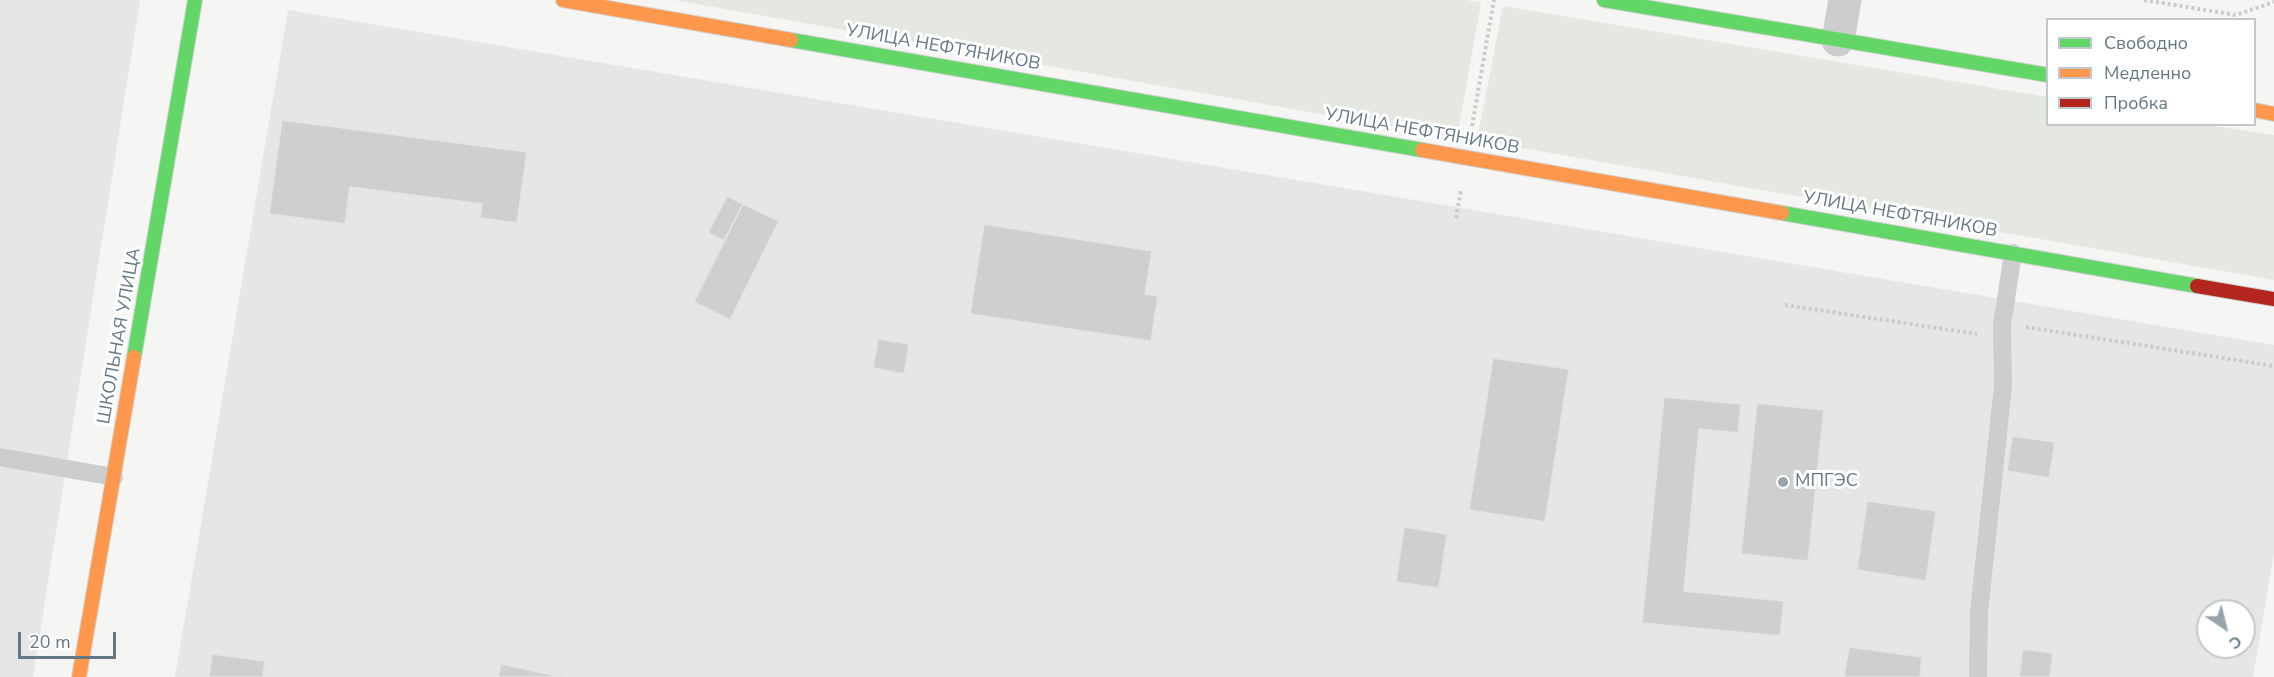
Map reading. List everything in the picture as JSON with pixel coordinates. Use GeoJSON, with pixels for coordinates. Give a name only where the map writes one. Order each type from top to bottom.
{"type":"FeatureCollection","features":[{"type":"Feature","properties":{"kind":"main road","name":"ШКОЛЬНАЯ УЛИЦА"},"geometry":{"type":"LineString","coordinates":[[79,677],[195,0]]}},
{"type":"Feature","properties":{"kind":"main road","name":"УЛИЦА НЕФТЯНИКОВ"},"geometry":{"type":"LineString","coordinates":[[563,0],[2274,298]]}},
{"type":"Feature","properties":{"kind":"main road"},"geometry":{"type":"LineString","coordinates":[[1604,0],[2046,75]]}},
{"type":"Feature","properties":{"kind":"main road"},"geometry":{"type":"LineString","coordinates":[[2256,110],[2274,114]]}},
{"type":"Feature","properties":{"kind":"street"},"geometry":{"type":"LineString","coordinates":[[1838,40],[1845,0]]}},
{"type":"Feature","properties":{"kind":"lane"},"geometry":{"type":"LineString","coordinates":[[1978,677],[1979,612],[2003,386],[2002,325],[2013,253]]}},
{"type":"Feature","properties":{"kind":"lane"},"geometry":{"type":"LineString","coordinates":[[0,457],[114,477]]}},
{"type":"Feature","properties":{"kind":"path"},"geometry":{"type":"LineString","coordinates":[[1456,218],[1494,0]]}},
{"type":"Feature","properties":{"kind":"path"},"geometry":{"type":"LineString","coordinates":[[2144,0],[2236,15],[2274,2]]}},
{"type":"Feature","properties":{"kind":"shaded area"},"geometry":{"type":"Polygon","coordinates":[[[0,0],[140,0],[33,677],[0,677],[0,0]]]}},
{"type":"Feature","properties":{"kind":"shaded area"},"geometry":{"type":"Polygon","coordinates":[[[674,0],[1466,0],[1481,3],[1457,138],[674,0]]]}},
{"type":"Feature","properties":{"kind":"shaded area"},"geometry":{"type":"Polygon","coordinates":[[[1503,6],[2046,97],[2046,126],[2216,126],[2274,135],[2274,280],[1477,140],[1503,6]]]}},
{"type":"Feature","properties":{"kind":"shaded area"},"geometry":{"type":"Polygon","coordinates":[[[288,10],[2274,345],[2274,553],[2253,677],[175,677],[288,10]]]}},
{"type":"Feature","properties":{"kind":"building"},"geometry":{"type":"Polygon","coordinates":[[[282,120],[527,152],[517,223],[480,218],[482,204],[350,187],[345,224],[269,214],[282,120]]]}},
{"type":"Feature","properties":{"kind":"building"},"geometry":{"type":"Polygon","coordinates":[[[727,196],[743,204],[724,241],[708,233],[727,196]]]}},
{"type":"Feature","properties":{"kind":"building"},"geometry":{"type":"Polygon","coordinates":[[[743,204],[779,221],[730,320],[694,302],[743,204]]]}},
{"type":"Feature","properties":{"kind":"building"},"geometry":{"type":"Polygon","coordinates":[[[984,224],[1152,251],[1145,294],[1158,296],[1151,341],[970,314],[984,224]]]}},
{"type":"Feature","properties":{"kind":"building"},"geometry":{"type":"Polygon","coordinates":[[[878,339],[909,344],[904,374],[873,368],[878,339]]]}},
{"type":"Feature","properties":{"kind":"building"},"geometry":{"type":"Polygon","coordinates":[[[1493,358],[1569,369],[1545,522],[1469,510],[1493,358]]]}},
{"type":"Feature","properties":{"kind":"building"},"geometry":{"type":"Polygon","coordinates":[[[1664,397],[1741,404],[1738,433],[1699,429],[1684,591],[1784,601],[1780,636],[1642,623],[1664,397]]]}},
{"type":"Feature","properties":{"kind":"building","name":"МПГЭС"},"geometry":{"type":"Polygon","coordinates":[[[1757,403],[1824,410],[1808,561],[1741,554],[1757,403]]]}},
{"type":"Feature","properties":{"kind":"building"},"geometry":{"type":"Polygon","coordinates":[[[2012,436],[2055,442],[2049,478],[2007,471],[2012,436]]]}},
{"type":"Feature","properties":{"kind":"building"},"geometry":{"type":"Polygon","coordinates":[[[1867,501],[1936,511],[1926,581],[1857,570],[1867,501]]]}},
{"type":"Feature","properties":{"kind":"building"},"geometry":{"type":"Polygon","coordinates":[[[1404,527],[1447,534],[1439,588],[1396,582],[1404,527]]]}},
{"type":"Feature","properties":{"kind":"building"},"geometry":{"type":"Polygon","coordinates":[[[1849,647],[1922,657],[1920,677],[1844,677],[1849,647]]]}},
{"type":"Feature","properties":{"kind":"building"},"geometry":{"type":"Polygon","coordinates":[[[2023,649],[2053,653],[2050,677],[2019,677],[2023,649]]]}},
{"type":"Feature","properties":{"kind":"building"},"geometry":{"type":"Polygon","coordinates":[[[212,654],[265,661],[263,677],[209,677],[212,654]]]}},
{"type":"Feature","properties":{"kind":"building"},"geometry":{"type":"Polygon","coordinates":[[[501,664],[561,677],[498,677],[501,664]]]}},
{"type":"Feature","properties":{"kind":"traffic: fast"},"geometry":{"type":"LineString","coordinates":[[134,357],[195,0]]}},
{"type":"Feature","properties":{"kind":"traffic: fast"},"geometry":{"type":"LineString","coordinates":[[1604,0],[2046,75]]}},
{"type":"Feature","properties":{"kind":"traffic: fast"},"geometry":{"type":"LineString","coordinates":[[791,40],[1422,150]]}},
{"type":"Feature","properties":{"kind":"traffic: fast"},"geometry":{"type":"LineString","coordinates":[[1782,213],[2197,286]]}},
{"type":"Feature","properties":{"kind":"traffic: slow"},"geometry":{"type":"LineString","coordinates":[[563,0],[791,40]]}},
{"type":"Feature","properties":{"kind":"traffic: slow"},"geometry":{"type":"LineString","coordinates":[[2256,110],[2274,114]]}},
{"type":"Feature","properties":{"kind":"traffic: slow"},"geometry":{"type":"LineString","coordinates":[[1422,150],[1782,213]]}},
{"type":"Feature","properties":{"kind":"traffic: slow"},"geometry":{"type":"LineString","coordinates":[[79,677],[134,357]]}},
{"type":"Feature","properties":{"kind":"traffic: jam"},"geometry":{"type":"LineString","coordinates":[[2197,286],[2274,299]]}},
{"type":"Feature","properties":{"kind":"place","name":"МПГЭС"},"geometry":{"type":"Point","coordinates":[1783,482]}}]}
